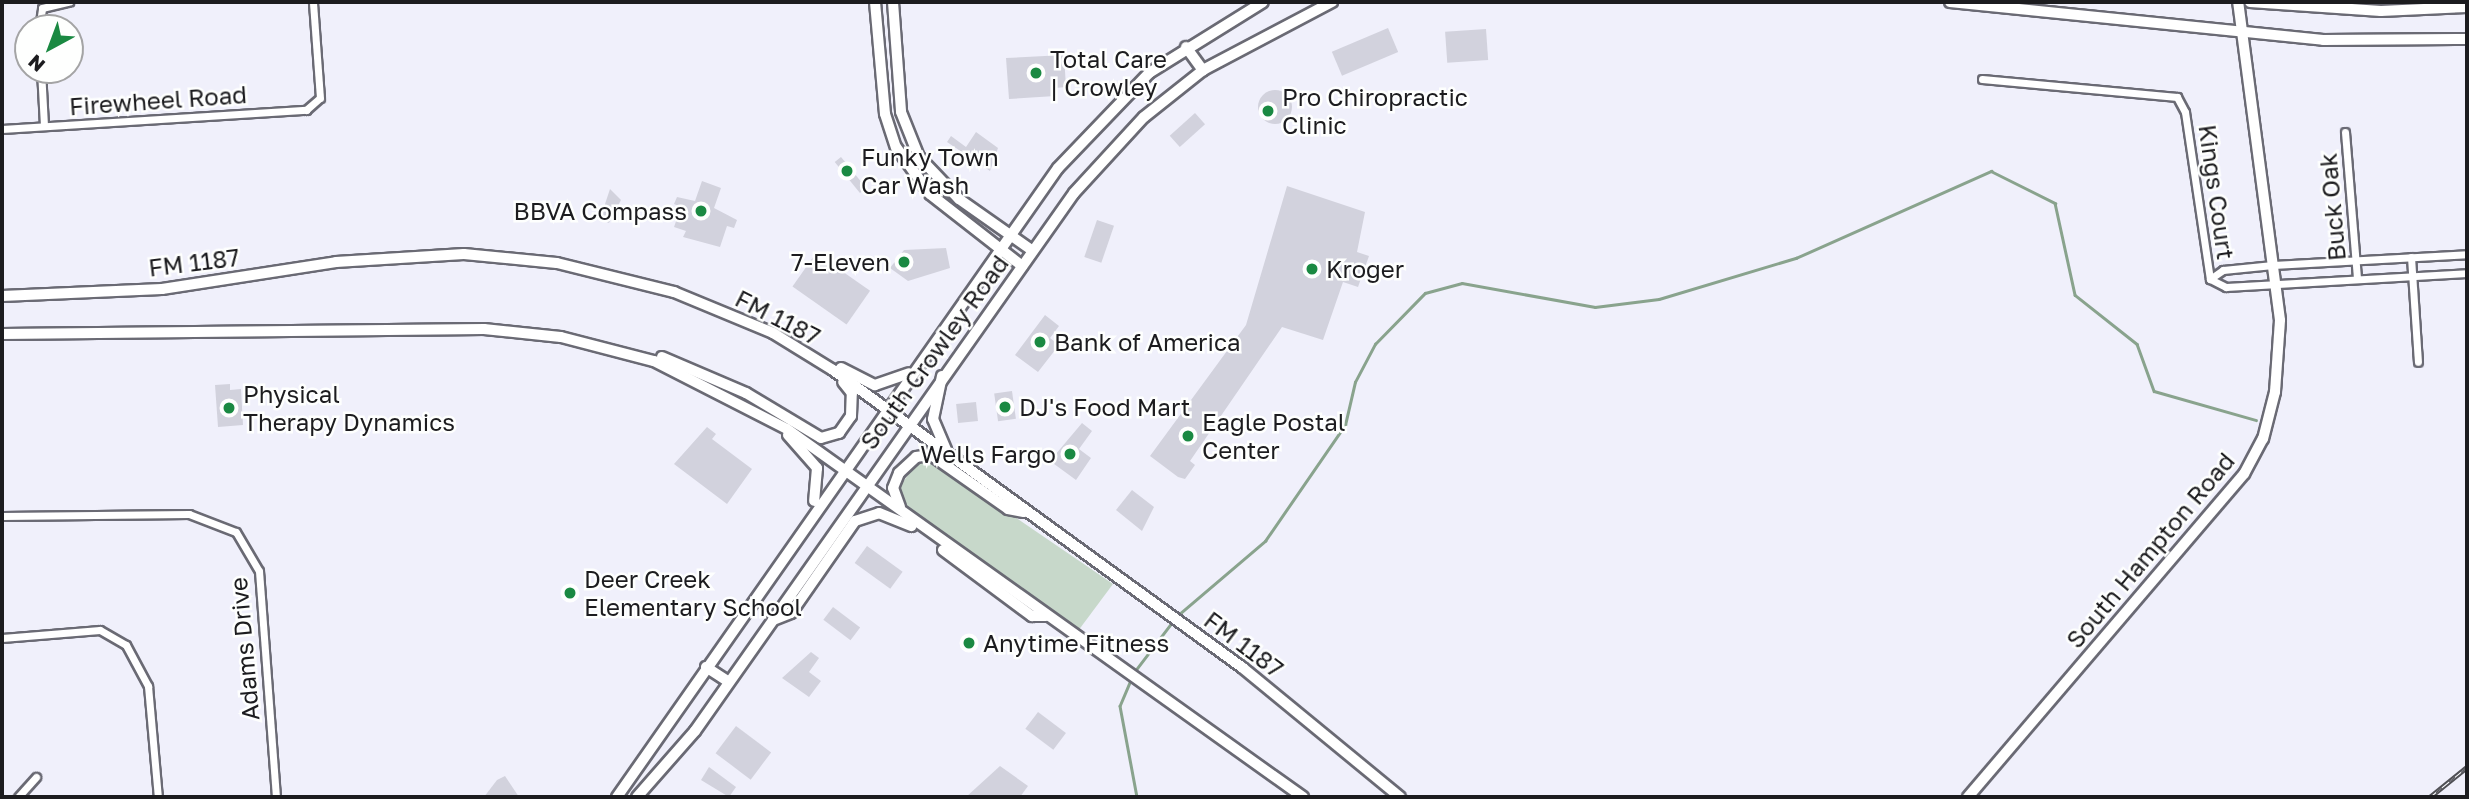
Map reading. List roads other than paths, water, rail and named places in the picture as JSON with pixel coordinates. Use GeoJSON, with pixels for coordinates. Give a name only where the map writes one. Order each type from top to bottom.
{"type":"FeatureCollection","features":[{"type":"Feature","properties":{"kind":"main road"},"geometry":{"type":"LineString","coordinates":[[875,2],[885,114],[896,147],[930,194],[1022,267]]}},
{"type":"Feature","properties":{"kind":"main road"},"geometry":{"type":"LineString","coordinates":[[892,2],[909,138],[937,179],[1033,251]]}},
{"type":"Feature","properties":{"kind":"main road","name":"South Crowley Road"},"geometry":{"type":"LineString","coordinates":[[617,797],[842,468],[1009,234],[1099,122],[1186,47],[1263,2]]}},
{"type":"Feature","properties":{"kind":"main road","name":"South Crowley Road"},"geometry":{"type":"LineString","coordinates":[[637,797],[729,682],[864,483],[1074,193],[1144,117],[1203,70],[1332,2]]}},
{"type":"Feature","properties":{"kind":"main road"},"geometry":{"type":"LineString","coordinates":[[1950,2],[2243,32],[2377,42],[2467,39]]}},
{"type":"Feature","properties":{"kind":"main road","name":"South Hampton Road"},"geometry":{"type":"LineString","coordinates":[[1968,797],[2254,460],[2275,392],[2280,320],[2238,2]]}},
{"type":"Feature","properties":{"kind":"main road"},"geometry":{"type":"LineString","coordinates":[[2250,2],[2381,11],[2467,7]]}},
{"type":"Feature","properties":{"kind":"main road"},"geometry":{"type":"LineString","coordinates":[[1186,47],[1203,70]]}},
{"type":"Feature","properties":{"kind":"main road"},"geometry":{"type":"LineString","coordinates":[[896,147],[909,138]]}},
{"type":"Feature","properties":{"kind":"main road","name":"FM 1187"},"geometry":{"type":"LineString","coordinates":[[2,296],[162,289],[337,262],[493,254],[629,278],[774,333],[833,370],[1243,668],[1400,797]]}},
{"type":"Feature","properties":{"kind":"main road"},"geometry":{"type":"LineString","coordinates":[[2,334],[484,329],[561,337],[632,354],[710,385],[787,429],[1201,728],[1303,797]]}},
{"type":"Feature","properties":{"kind":"main road"},"geometry":{"type":"LineString","coordinates":[[774,333],[785,333],[865,382],[885,383],[914,369]]}},
{"type":"Feature","properties":{"kind":"main road"},"geometry":{"type":"LineString","coordinates":[[632,354],[648,352],[705,373],[821,438],[839,433],[852,408],[852,393],[833,370]]}},
{"type":"Feature","properties":{"kind":"main road"},"geometry":{"type":"LineString","coordinates":[[942,375],[933,418],[947,453]]}},
{"type":"Feature","properties":{"kind":"main road"},"geometry":{"type":"LineString","coordinates":[[787,429],[817,468],[808,517]]}},
{"type":"Feature","properties":{"kind":"main road"},"geometry":{"type":"LineString","coordinates":[[909,517],[893,488],[904,466],[923,455],[940,459],[1008,509],[1027,512]]}},
{"type":"Feature","properties":{"kind":"main road"},"geometry":{"type":"LineString","coordinates":[[773,620],[791,613],[848,527],[879,513],[903,521],[1032,616],[1047,616]]}},
{"type":"Feature","properties":{"kind":"main road"},"geometry":{"type":"LineString","coordinates":[[706,667],[729,682]]}},
{"type":"Feature","properties":{"kind":"street"},"geometry":{"type":"LineString","coordinates":[[41,14],[42,8],[69,2]]}},
{"type":"Feature","properties":{"kind":"street","name":"Firewheel Road"},"geometry":{"type":"LineString","coordinates":[[2,129],[316,105],[313,2]]}},
{"type":"Feature","properties":{"kind":"street","name":"Kings Court"},"geometry":{"type":"LineString","coordinates":[[1982,79],[2177,97],[2185,112],[2210,279]]}},
{"type":"Feature","properties":{"kind":"street"},"geometry":{"type":"LineString","coordinates":[[42,84],[44,126]]}},
{"type":"Feature","properties":{"kind":"street","name":"Buck Oak"},"geometry":{"type":"LineString","coordinates":[[2345,132],[2357,278]]}},
{"type":"Feature","properties":{"kind":"street","name":"Kings Court"},"geometry":{"type":"LineString","coordinates":[[2210,279],[2223,270],[2273,265],[2467,254]]}},
{"type":"Feature","properties":{"kind":"street"},"geometry":{"type":"LineString","coordinates":[[2412,257],[2418,362]]}},
{"type":"Feature","properties":{"kind":"street","name":"Kings Court"},"geometry":{"type":"LineString","coordinates":[[2210,279],[2226,287],[2467,273]]}},
{"type":"Feature","properties":{"kind":"street","name":"Adams Drive"},"geometry":{"type":"LineString","coordinates":[[2,516],[189,514],[236,532],[259,571],[276,797]]}},
{"type":"Feature","properties":{"kind":"street"},"geometry":{"type":"LineString","coordinates":[[2,638],[18,632],[100,631],[126,645],[148,686],[158,797]]}},
{"type":"Feature","properties":{"kind":"street"},"geometry":{"type":"LineString","coordinates":[[18,797],[36,776]]}},
{"type":"Feature","properties":{"kind":"waterway"},"geometry":{"type":"LineString","coordinates":[[1177,616],[1265,541],[1345,425],[1355,382],[1375,344],[1425,293],[1462,283],[1595,307],[1659,299],[1796,258],[1991,171],[2055,203],[2075,295],[2137,344],[2154,391],[2256,420]]}},
{"type":"Feature","properties":{"kind":"waterway"},"geometry":{"type":"LineString","coordinates":[[1135,671],[1173,621]]}},
{"type":"Feature","properties":{"kind":"waterway"},"geometry":{"type":"LineString","coordinates":[[1132,678],[1120,706],[1137,797]]}},
{"type":"Feature","properties":{"kind":"railway"},"geometry":{"type":"LineString","coordinates":[[2430,797],[2467,767]]}},
{"type":"Feature","properties":{"kind":"place","name":"Total Care | Crowley"},"geometry":{"type":"Point","coordinates":[1036,73]}},
{"type":"Feature","properties":{"kind":"place","name":"Pro Chiropractic Clinic"},"geometry":{"type":"Point","coordinates":[1268,111]}},
{"type":"Feature","properties":{"kind":"place","name":"Funky Town Car Wash"},"geometry":{"type":"Point","coordinates":[847,171]}},
{"type":"Feature","properties":{"kind":"place","name":"BBVA Compass"},"geometry":{"type":"Point","coordinates":[701,211]}},
{"type":"Feature","properties":{"kind":"place","name":"7-Eleven"},"geometry":{"type":"Point","coordinates":[904,262]}},
{"type":"Feature","properties":{"kind":"place","name":"Kroger"},"geometry":{"type":"Point","coordinates":[1312,269]}},
{"type":"Feature","properties":{"kind":"place","name":"Bank of America"},"geometry":{"type":"Point","coordinates":[1040,342]}},
{"type":"Feature","properties":{"kind":"place","name":"DJ's Food Mart"},"geometry":{"type":"Point","coordinates":[1005,407]}},
{"type":"Feature","properties":{"kind":"place","name":"Physical Therapy Dynamics"},"geometry":{"type":"Point","coordinates":[229,408]}},
{"type":"Feature","properties":{"kind":"place","name":"Eagle Postal Center"},"geometry":{"type":"Point","coordinates":[1188,436]}},
{"type":"Feature","properties":{"kind":"place","name":"Wells Fargo"},"geometry":{"type":"Point","coordinates":[1070,454]}},
{"type":"Feature","properties":{"kind":"place","name":"Deer Creek Elementary School"},"geometry":{"type":"Point","coordinates":[570,593]}},
{"type":"Feature","properties":{"kind":"place","name":"Anytime Fitness"},"geometry":{"type":"Point","coordinates":[969,643]}}]}
